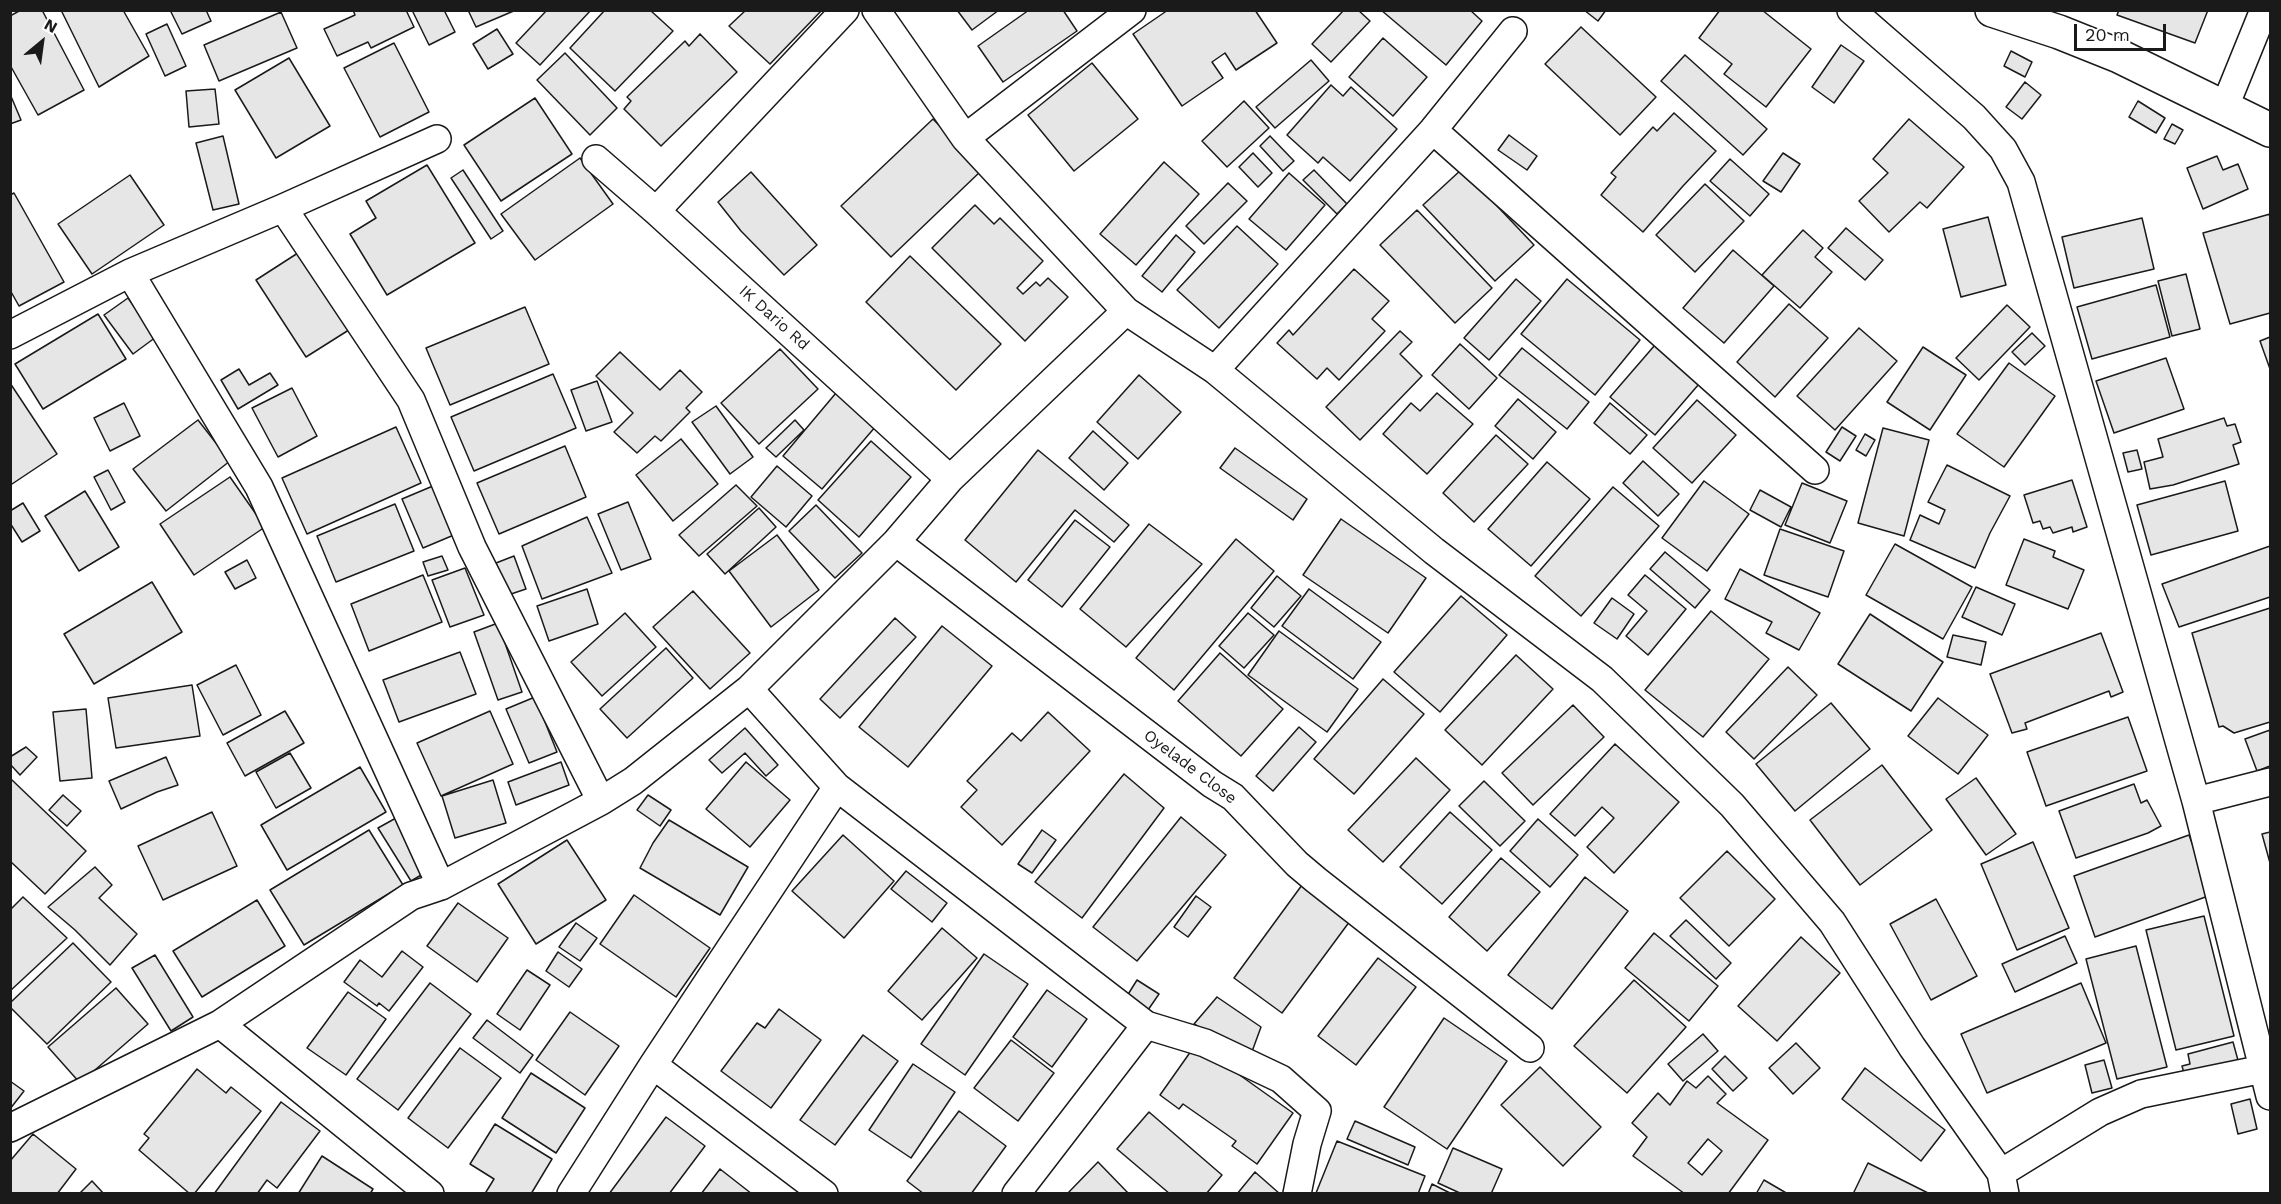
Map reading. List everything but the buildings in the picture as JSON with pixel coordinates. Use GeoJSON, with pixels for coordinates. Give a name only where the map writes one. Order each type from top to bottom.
{"type":"FeatureCollection","features":[{"type":"Feature","properties":{"kind":"street"},"geometry":{"type":"LineString","coordinates":[[656,211],[845,10]]}},
{"type":"Feature","properties":{"kind":"street"},"geometry":{"type":"LineString","coordinates":[[876,10],[965,138],[1126,311],[1215,370],[1434,551],[1602,679],[1732,805],[1832,922],[2003,1183],[2100,1112],[2141,1094],[2263,1068]]}},
{"type":"Feature","properties":{"kind":"street"},"geometry":{"type":"LineString","coordinates":[[965,138],[1132,10]]}},
{"type":"Feature","properties":{"kind":"street"},"geometry":{"type":"LineString","coordinates":[[1851,10],[1974,117],[2003,149],[2021,182],[2196,801],[2271,1096]]}},
{"type":"Feature","properties":{"kind":"street"},"geometry":{"type":"LineString","coordinates":[[1992,10],[2059,32],[2119,56],[2271,130]]}},
{"type":"Feature","properties":{"kind":"street"},"geometry":{"type":"LineString","coordinates":[[2225,106],[2264,10]]}},
{"type":"Feature","properties":{"kind":"street"},"geometry":{"type":"LineString","coordinates":[[1215,370],[1432,130],[1514,31]]}},
{"type":"Feature","properties":{"kind":"street"},"geometry":{"type":"LineString","coordinates":[[1432,130],[1815,470]]}},
{"type":"Feature","properties":{"kind":"street"},"geometry":{"type":"LineString","coordinates":[[10,335],[129,273],[283,208],[437,139]]}},
{"type":"Feature","properties":{"kind":"street","name":"IK Dario Rd"},"geometry":{"type":"LineString","coordinates":[[596,159],[950,479]]}},
{"type":"Feature","properties":{"kind":"street"},"geometry":{"type":"LineString","coordinates":[[283,208],[411,400],[472,547],[601,801]]}},
{"type":"Feature","properties":{"kind":"street"},"geometry":{"type":"LineString","coordinates":[[129,273],[259,487],[441,886]]}},
{"type":"Feature","properties":{"kind":"street"},"geometry":{"type":"LineString","coordinates":[[10,1128],[220,1024],[411,896],[441,886],[601,801],[633,781],[749,689],[896,542],[950,479],[1126,311]]}},
{"type":"Feature","properties":{"kind":"street","name":"Oyelade Close"},"geometry":{"type":"LineString","coordinates":[[896,542],[1212,784],[1233,797],[1297,864],[1530,1048]]}},
{"type":"Feature","properties":{"kind":"street"},"geometry":{"type":"LineString","coordinates":[[749,689],[837,787],[1146,1025],[1205,1043],[1281,1079],[1317,1111],[1307,1144],[1297,1194]]}},
{"type":"Feature","properties":{"kind":"street"},"geometry":{"type":"LineString","coordinates":[[2196,801],[2271,782]]}},
{"type":"Feature","properties":{"kind":"street"},"geometry":{"type":"LineString","coordinates":[[571,1194],[653,1065],[837,787]]}},
{"type":"Feature","properties":{"kind":"street"},"geometry":{"type":"LineString","coordinates":[[220,1024],[430,1194]]}},
{"type":"Feature","properties":{"kind":"street"},"geometry":{"type":"LineString","coordinates":[[1016,1194],[1146,1025]]}},
{"type":"Feature","properties":{"kind":"street"},"geometry":{"type":"LineString","coordinates":[[653,1065],[824,1194]]}}]}
